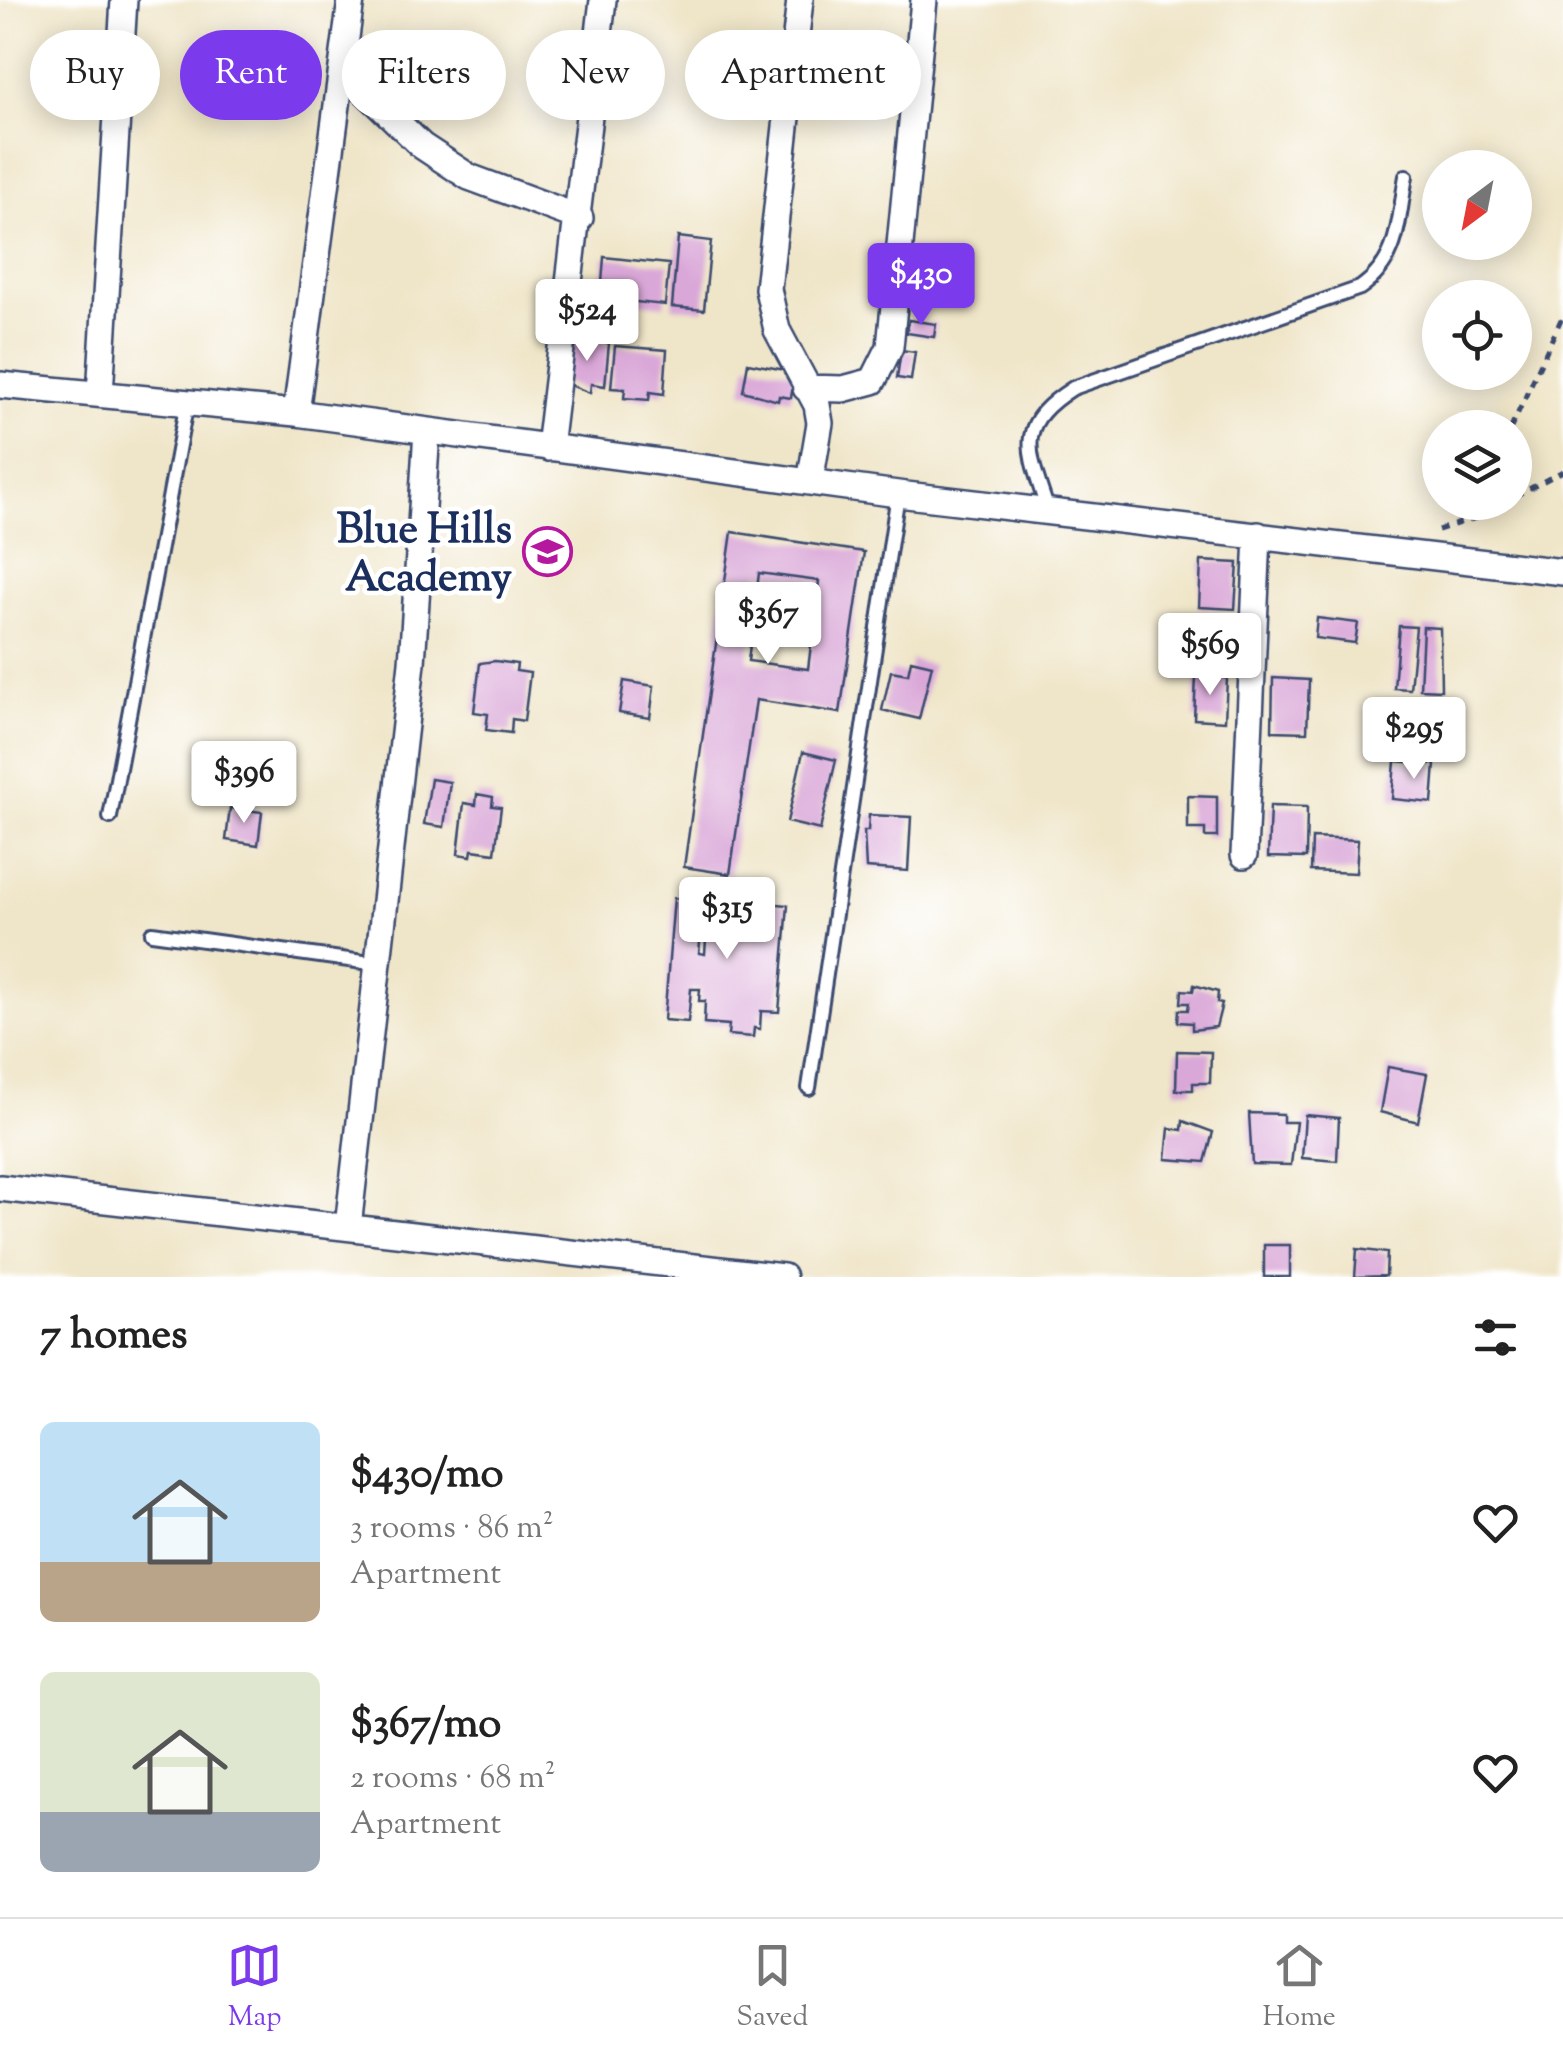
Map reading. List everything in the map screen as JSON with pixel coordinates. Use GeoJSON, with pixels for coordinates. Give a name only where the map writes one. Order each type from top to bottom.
{"type":"FeatureCollection","features":[{"type":"Feature","properties":{"kind":"street"},"geometry":{"type":"LineString","coordinates":[[100,394],[124,0]]}},
{"type":"Feature","properties":{"kind":"street"},"geometry":{"type":"LineString","coordinates":[[347,30],[351,0]]}},
{"type":"Feature","properties":{"kind":"street"},"geometry":{"type":"LineString","coordinates":[[548,448],[580,218],[603,0]]}},
{"type":"Feature","properties":{"kind":"street"},"geometry":{"type":"LineString","coordinates":[[800,0],[768,289],[776,330],[817,405],[820,423],[810,482]]}},
{"type":"Feature","properties":{"kind":"street"},"geometry":{"type":"LineString","coordinates":[[806,388],[844,389],[873,381],[890,347],[924,0]]}},
{"type":"Feature","properties":{"kind":"street"},"geometry":{"type":"LineString","coordinates":[[296,413],[342,70]]}},
{"type":"Feature","properties":{"kind":"street"},"geometry":{"type":"LineString","coordinates":[[394,120],[468,177],[580,218]]}},
{"type":"Feature","properties":{"kind":"street"},"geometry":{"type":"LineString","coordinates":[[0,384],[296,413],[898,494],[1563,572]]}},
{"type":"Feature","properties":{"kind":"street"},"geometry":{"type":"LineString","coordinates":[[348,1227],[412,663],[427,431]]}},
{"type":"Feature","properties":{"kind":"street"},"geometry":{"type":"LineString","coordinates":[[1244,855],[1258,535]]}},
{"type":"Feature","properties":{"kind":"street"},"geometry":{"type":"LineString","coordinates":[[0,1188],[783,1277]]}},
{"type":"Feature","properties":{"kind":"lane"},"geometry":{"type":"LineString","coordinates":[[1048,511],[1027,446],[1032,426],[1046,404],[1073,388],[1360,288],[1381,274],[1393,254],[1406,176]]}},
{"type":"Feature","properties":{"kind":"lane"},"geometry":{"type":"LineString","coordinates":[[110,817],[187,402]]}},
{"type":"Feature","properties":{"kind":"lane"},"geometry":{"type":"LineString","coordinates":[[809,1088],[898,494]]}},
{"type":"Feature","properties":{"kind":"lane"},"geometry":{"type":"LineString","coordinates":[[152,933],[378,964]]}},
{"type":"Feature","properties":{"kind":"path"},"geometry":{"type":"LineString","coordinates":[[1517,410],[1563,314]]}},
{"type":"Feature","properties":{"kind":"path"},"geometry":{"type":"LineString","coordinates":[[1532,487],[1563,471]]}},
{"type":"Feature","properties":{"kind":"path"},"geometry":{"type":"LineString","coordinates":[[1433,532],[1470,520]]}},
{"type":"Feature","properties":{"kind":"building"},"geometry":{"type":"Polygon","coordinates":[[[678,237],[711,241],[704,310],[672,307],[678,237]]]}},
{"type":"Feature","properties":{"kind":"building"},"geometry":{"type":"Polygon","coordinates":[[[604,257],[669,264],[665,305],[615,300],[616,284],[602,283],[604,257]]]}},
{"type":"Feature","properties":{"kind":"building"},"geometry":{"type":"Polygon","coordinates":[[[909,320],[936,324],[934,337],[907,333],[909,320]]]}},
{"type":"Feature","properties":{"kind":"building"},"geometry":{"type":"Polygon","coordinates":[[[569,338],[609,343],[605,386],[591,384],[590,393],[565,383],[569,338]]]}},
{"type":"Feature","properties":{"kind":"building"},"geometry":{"type":"Polygon","coordinates":[[[615,346],[667,350],[664,394],[650,392],[649,400],[624,398],[625,389],[611,388],[615,346]]]}},
{"type":"Feature","properties":{"kind":"building"},"geometry":{"type":"Polygon","coordinates":[[[901,350],[915,352],[911,380],[897,378],[901,350]]]}},
{"type":"Feature","properties":{"kind":"building"},"geometry":{"type":"Polygon","coordinates":[[[748,363],[795,372],[791,398],[779,396],[778,401],[743,391],[748,363]]]}},
{"type":"Feature","properties":{"kind":"building"},"geometry":{"type":"Polygon","coordinates":[[[732,532],[864,552],[840,713],[756,700],[730,874],[684,867],[732,532]],[[759,573],[748,661],[808,669],[819,581],[759,573]]]}},
{"type":"Feature","properties":{"kind":"building"},"geometry":{"type":"Polygon","coordinates":[[[1201,561],[1238,563],[1235,609],[1199,607],[1201,561]]]}},
{"type":"Feature","properties":{"kind":"building"},"geometry":{"type":"Polygon","coordinates":[[[1317,618],[1358,623],[1355,643],[1315,638],[1317,618]]]}},
{"type":"Feature","properties":{"kind":"building"},"geometry":{"type":"Polygon","coordinates":[[[1399,626],[1416,627],[1410,689],[1394,688],[1399,626]]]}},
{"type":"Feature","properties":{"kind":"building"},"geometry":{"type":"Polygon","coordinates":[[[1423,627],[1440,628],[1441,690],[1420,689],[1423,627]]]}},
{"type":"Feature","properties":{"kind":"building"},"geometry":{"type":"Polygon","coordinates":[[[911,660],[932,665],[919,719],[882,710],[891,671],[908,674],[911,660]]]}},
{"type":"Feature","properties":{"kind":"building"},"geometry":{"type":"Polygon","coordinates":[[[480,663],[517,664],[516,671],[530,673],[524,721],[512,719],[511,733],[486,730],[488,714],[474,712],[480,663]]]}},
{"type":"Feature","properties":{"kind":"building"},"geometry":{"type":"Polygon","coordinates":[[[1196,676],[1227,678],[1225,721],[1194,719],[1196,676]]]}},
{"type":"Feature","properties":{"kind":"building"},"geometry":{"type":"Polygon","coordinates":[[[1273,678],[1309,680],[1307,732],[1272,731],[1273,678]]]}},
{"type":"Feature","properties":{"kind":"building"},"geometry":{"type":"Polygon","coordinates":[[[624,681],[654,686],[650,718],[619,713],[624,681]]]}},
{"type":"Feature","properties":{"kind":"building"},"geometry":{"type":"Polygon","coordinates":[[[803,752],[836,760],[820,830],[787,822],[803,752]]]}},
{"type":"Feature","properties":{"kind":"building"},"geometry":{"type":"Polygon","coordinates":[[[1395,761],[1435,764],[1432,803],[1392,799],[1395,761]]]}},
{"type":"Feature","properties":{"kind":"building"},"geometry":{"type":"Polygon","coordinates":[[[431,779],[450,782],[444,827],[424,824],[431,779]]]}},
{"type":"Feature","properties":{"kind":"building"},"geometry":{"type":"Polygon","coordinates":[[[477,794],[493,797],[492,806],[501,807],[495,853],[472,850],[471,856],[458,854],[464,803],[476,805],[477,794]]]}},
{"type":"Feature","properties":{"kind":"building"},"geometry":{"type":"Polygon","coordinates":[[[1188,796],[1217,797],[1217,837],[1205,837],[1205,829],[1188,829],[1188,796]]]}},
{"type":"Feature","properties":{"kind":"building"},"geometry":{"type":"Polygon","coordinates":[[[1270,806],[1307,807],[1306,858],[1268,857],[1270,806]]]}},
{"type":"Feature","properties":{"kind":"building"},"geometry":{"type":"Polygon","coordinates":[[[230,808],[262,812],[258,845],[226,840],[230,808]]]}},
{"type":"Feature","properties":{"kind":"building"},"geometry":{"type":"Polygon","coordinates":[[[869,815],[911,817],[908,871],[866,868],[864,831],[868,831],[869,815]]]}},
{"type":"Feature","properties":{"kind":"building"},"geometry":{"type":"Polygon","coordinates":[[[1312,838],[1358,840],[1356,873],[1311,871],[1312,838]]]}},
{"type":"Feature","properties":{"kind":"building"},"geometry":{"type":"Polygon","coordinates":[[[709,897],[788,905],[779,1012],[761,1011],[760,1029],[754,1028],[753,1037],[728,1035],[729,1025],[704,1023],[705,1001],[699,1001],[700,989],[691,989],[688,1022],[664,1020],[674,898],[704,900],[699,953],[705,954],[709,897]]]}},
{"type":"Feature","properties":{"kind":"building"},"geometry":{"type":"Polygon","coordinates":[[[1194,985],[1218,992],[1217,1003],[1222,1004],[1216,1027],[1192,1030],[1192,1023],[1178,1022],[1179,1010],[1188,1010],[1189,1003],[1181,1003],[1182,990],[1193,991],[1194,985]]]}},
{"type":"Feature","properties":{"kind":"building"},"geometry":{"type":"Polygon","coordinates":[[[1177,1051],[1211,1052],[1210,1083],[1193,1083],[1193,1090],[1176,1090],[1177,1051]]]}},
{"type":"Feature","properties":{"kind":"building"},"geometry":{"type":"Polygon","coordinates":[[[1388,1067],[1427,1074],[1418,1122],[1380,1112],[1388,1067]]]}},
{"type":"Feature","properties":{"kind":"building"},"geometry":{"type":"Polygon","coordinates":[[[1249,1113],[1283,1114],[1283,1122],[1296,1122],[1291,1165],[1252,1164],[1249,1113]]]}},
{"type":"Feature","properties":{"kind":"building"},"geometry":{"type":"Polygon","coordinates":[[[1305,1115],[1339,1118],[1337,1161],[1302,1158],[1305,1115]]]}},
{"type":"Feature","properties":{"kind":"building"},"geometry":{"type":"Polygon","coordinates":[[[1183,1121],[1213,1132],[1205,1162],[1166,1159],[1169,1128],[1182,1130],[1183,1121]]]}},
{"type":"Feature","properties":{"kind":"building"},"geometry":{"type":"Polygon","coordinates":[[[1264,1245],[1290,1245],[1290,1277],[1264,1277],[1264,1245]]]}},
{"type":"Feature","properties":{"kind":"building"},"geometry":{"type":"Polygon","coordinates":[[[1357,1249],[1387,1253],[1386,1276],[1355,1277],[1357,1249]]]}},
{"type":"Feature","properties":{"kind":"place","name":"Blue Hills Academy"},"geometry":{"type":"Point","coordinates":[547,551]}}]}
